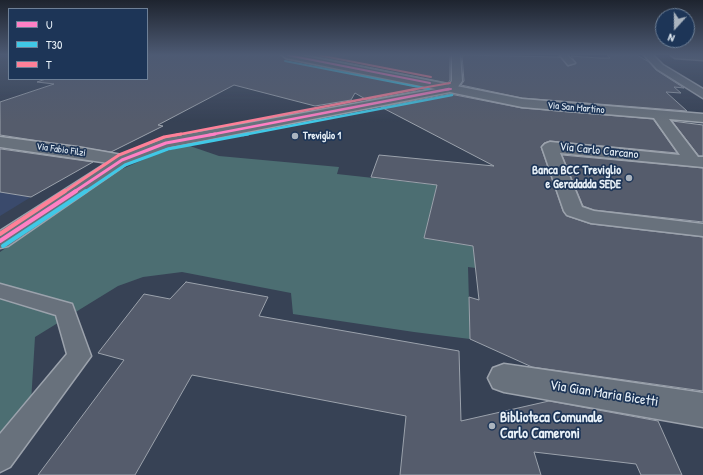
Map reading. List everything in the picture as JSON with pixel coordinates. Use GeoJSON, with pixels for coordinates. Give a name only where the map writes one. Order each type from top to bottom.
{"type":"FeatureCollection","features":[{"type":"Feature","properties":{"kind":"street","name":"Via San Martino"},"geometry":{"type":"LineString","coordinates":[[399,77],[522,103],[703,118]]}},
{"type":"Feature","properties":{"kind":"street"},"geometry":{"type":"LineString","coordinates":[[352,107],[434,84],[441,77]]}},
{"type":"Feature","properties":{"kind":"street"},"geometry":{"type":"LineString","coordinates":[[0,241],[122,160],[166,143],[352,107],[421,96],[451,89],[457,81],[457,77]]}},
{"type":"Feature","properties":{"kind":"street"},"geometry":{"type":"LineString","coordinates":[[678,77],[703,94]]}},
{"type":"Feature","properties":{"kind":"street"},"geometry":{"type":"LineString","coordinates":[[681,79],[703,81]]}},
{"type":"Feature","properties":{"kind":"street"},"geometry":{"type":"LineString","coordinates":[[658,114],[698,161]]}},
{"type":"Feature","properties":{"kind":"street","name":"Via Fabio Filzi"},"geometry":{"type":"LineString","coordinates":[[0,142],[77,152],[122,160]]}},
{"type":"Feature","properties":{"kind":"street","name":"Via Carlo Carcano"},"geometry":{"type":"LineString","coordinates":[[698,161],[550,147],[574,211],[591,217],[703,230]]}},
{"type":"Feature","properties":{"kind":"street","name":"Via Gian Maria Bicetti"},"geometry":{"type":"LineString","coordinates":[[504,378],[703,410]]}},
{"type":"Feature","properties":{"kind":"lane"},"geometry":{"type":"LineString","coordinates":[[0,291],[65,310],[79,356],[0,457]]}},
{"type":"Feature","properties":{"kind":"shaded area"},"geometry":{"type":"Polygon","coordinates":[[[0,192],[31,197],[0,216],[0,192]]]}},
{"type":"Feature","properties":{"kind":"green space"},"geometry":{"type":"Polygon","coordinates":[[[187,145],[219,156],[339,167],[337,174],[437,185],[424,238],[473,246],[476,268],[468,267],[470,339],[293,314],[291,293],[182,272],[143,277],[118,286],[35,337],[29,435],[0,470],[0,252],[120,170],[154,155],[187,145]]]}},
{"type":"Feature","properties":{"kind":"building"},"geometry":{"type":"Polygon","coordinates":[[[148,77],[372,77],[428,89],[367,100],[355,93],[351,100],[315,106],[234,85],[158,125],[163,126],[111,152],[0,135],[0,102],[54,84],[37,82],[43,80],[148,80],[148,77]]]}},
{"type":"Feature","properties":{"kind":"building"},"geometry":{"type":"Polygon","coordinates":[[[419,77],[450,77],[448,83],[419,77]]]}},
{"type":"Feature","properties":{"kind":"building"},"geometry":{"type":"Polygon","coordinates":[[[464,77],[667,77],[684,88],[674,87],[681,93],[666,92],[687,111],[522,98],[461,85],[464,81],[464,77]]]}},
{"type":"Feature","properties":{"kind":"building"},"geometry":{"type":"Polygon","coordinates":[[[450,94],[522,108],[653,119],[677,153],[550,141],[544,143],[541,147],[563,211],[567,216],[591,224],[703,237],[703,391],[532,367],[470,339],[469,297],[479,300],[473,246],[424,238],[437,185],[371,177],[379,155],[494,166],[381,107],[450,94]]]}},
{"type":"Feature","properties":{"kind":"building"},"geometry":{"type":"Polygon","coordinates":[[[672,121],[703,125],[703,156],[699,156],[672,121]]]}},
{"type":"Feature","properties":{"kind":"building"},"geometry":{"type":"Polygon","coordinates":[[[0,149],[93,162],[31,197],[0,192],[0,149]]]}},
{"type":"Feature","properties":{"kind":"building"},"geometry":{"type":"Polygon","coordinates":[[[562,155],[703,168],[703,222],[594,210],[583,206],[562,155]]]}},
{"type":"Feature","properties":{"kind":"building"},"geometry":{"type":"Polygon","coordinates":[[[186,282],[268,297],[259,316],[459,351],[461,421],[549,401],[658,421],[682,475],[641,475],[636,464],[534,452],[541,475],[400,475],[406,416],[192,375],[135,475],[38,475],[124,360],[98,353],[144,294],[170,299],[186,282]]]}},
{"type":"Feature","properties":{"kind":"transit line","name":"T30"},"geometry":{"type":"LineString","coordinates":[[368,77],[429,89]]}},
{"type":"Feature","properties":{"kind":"transit line","name":"U"},"geometry":{"type":"LineString","coordinates":[[400,77],[430,83]]}},
{"type":"Feature","properties":{"kind":"transit line","name":"T"},"geometry":{"type":"LineString","coordinates":[[0,234],[119,155],[164,137],[450,83]]}},
{"type":"Feature","properties":{"kind":"transit line","name":"U"},"geometry":{"type":"LineString","coordinates":[[0,241],[122,160],[166,143],[451,89]]}},
{"type":"Feature","properties":{"kind":"transit line","name":"T30"},"geometry":{"type":"LineString","coordinates":[[3,246],[125,165],[168,149],[452,95]]}},
{"type":"Feature","properties":{"kind":"place","name":"Treviglio 1"},"geometry":{"type":"Point","coordinates":[295,136]}},
{"type":"Feature","properties":{"kind":"place","name":"Banca BCC Treviglio e Geradadda SEDE"},"geometry":{"type":"Point","coordinates":[629,178]}},
{"type":"Feature","properties":{"kind":"place","name":"Biblioteca Comunale Carlo Cameroni"},"geometry":{"type":"Point","coordinates":[492,426]}}]}
